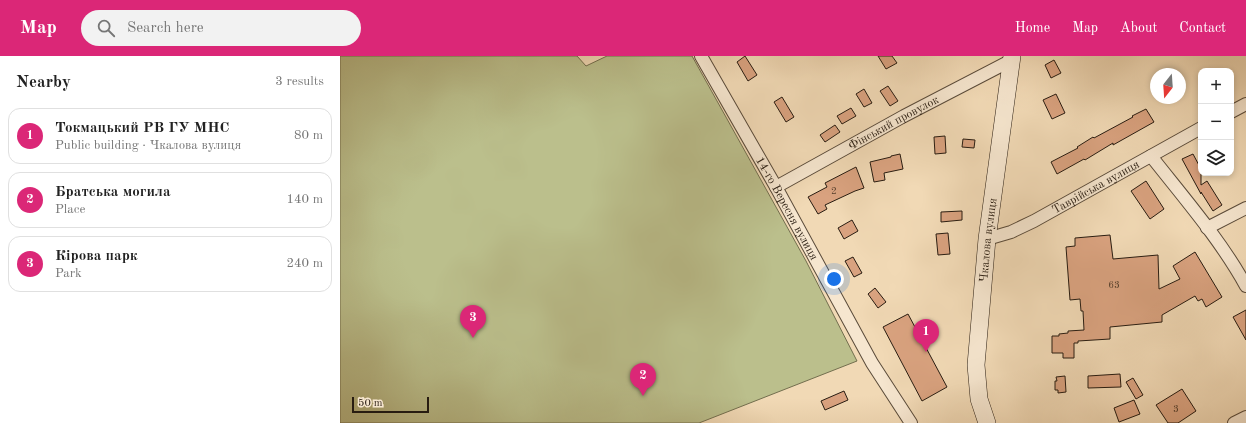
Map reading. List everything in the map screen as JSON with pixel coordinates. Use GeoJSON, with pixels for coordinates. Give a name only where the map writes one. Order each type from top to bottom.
{"type":"FeatureCollection","features":[{"type":"Feature","properties":{"kind":"main road","name":"Чкалова вулиця"},"geometry":{"type":"LineString","coordinates":[[987,423],[979,399],[976,365],[987,239],[1012,58]]}},
{"type":"Feature","properties":{"kind":"street","name":"14-го Вересня вулиця"},"geometry":{"type":"LineString","coordinates":[[701,56],[776,187],[872,363],[911,423]]}},
{"type":"Feature","properties":{"kind":"street","name":"Фінський провулок"},"geometry":{"type":"LineString","coordinates":[[776,187],[1012,58]]}},
{"type":"Feature","properties":{"kind":"street"},"geometry":{"type":"LineString","coordinates":[[1234,110],[1246,104]]}},
{"type":"Feature","properties":{"kind":"street","name":"Таврійська вулиця"},"geometry":{"type":"LineString","coordinates":[[987,239],[1011,232],[1034,221],[1198,130]]}},
{"type":"Feature","properties":{"kind":"street"},"geometry":{"type":"LineString","coordinates":[[1151,156],[1242,271],[1246,286]]}},
{"type":"Feature","properties":{"kind":"street"},"geometry":{"type":"LineString","coordinates":[[1207,228],[1246,208]]}},
{"type":"Feature","properties":{"kind":"street"},"geometry":{"type":"LineString","coordinates":[[1234,423],[1246,416]]}},
{"type":"Feature","properties":{"kind":"green space"},"geometry":{"type":"Polygon","coordinates":[[[340,56],[577,56],[586,66],[607,56],[692,56],[806,261],[857,361],[699,423],[340,423],[340,56]]]}},
{"type":"Feature","properties":{"kind":"building"},"geometry":{"type":"Polygon","coordinates":[[[745,56],[757,75],[748,81],[737,62],[745,56]]]}},
{"type":"Feature","properties":{"kind":"building"},"geometry":{"type":"Polygon","coordinates":[[[878,56],[892,56],[897,63],[886,69],[878,56]]]}},
{"type":"Feature","properties":{"kind":"building"},"geometry":{"type":"Polygon","coordinates":[[[1054,60],[1061,73],[1051,78],[1045,65],[1054,60]]]}},
{"type":"Feature","properties":{"kind":"building"},"geometry":{"type":"Polygon","coordinates":[[[888,86],[898,101],[890,106],[880,91],[888,86]]]}},
{"type":"Feature","properties":{"kind":"building"},"geometry":{"type":"Polygon","coordinates":[[[864,89],[872,103],[864,107],[856,94],[864,89]]]}},
{"type":"Feature","properties":{"kind":"building"},"geometry":{"type":"Polygon","coordinates":[[[1056,94],[1065,113],[1052,119],[1043,100],[1056,94]]]}},
{"type":"Feature","properties":{"kind":"building"},"geometry":{"type":"Polygon","coordinates":[[[782,97],[794,117],[786,122],[774,102],[782,97]]]}},
{"type":"Feature","properties":{"kind":"building"},"geometry":{"type":"Polygon","coordinates":[[[851,108],[856,116],[842,124],[837,116],[851,108]]]}},
{"type":"Feature","properties":{"kind":"building"},"geometry":{"type":"Polygon","coordinates":[[[1146,109],[1154,122],[1057,174],[1051,162],[1078,148],[1077,147],[1093,137],[1094,138],[1146,109]]]}},
{"type":"Feature","properties":{"kind":"building"},"geometry":{"type":"Polygon","coordinates":[[[835,125],[840,132],[825,142],[820,135],[835,125]]]}},
{"type":"Feature","properties":{"kind":"building"},"geometry":{"type":"Polygon","coordinates":[[[945,136],[946,153],[935,154],[934,137],[945,136]]]}},
{"type":"Feature","properties":{"kind":"building"},"geometry":{"type":"Polygon","coordinates":[[[963,139],[975,140],[974,148],[962,147],[963,139]]]}},
{"type":"Feature","properties":{"kind":"building"},"geometry":{"type":"Polygon","coordinates":[[[900,154],[903,169],[884,173],[885,180],[874,182],[870,162],[900,154]]]}},
{"type":"Feature","properties":{"kind":"building"},"geometry":{"type":"Polygon","coordinates":[[[1193,154],[1198,163],[1198,176],[1201,176],[1201,185],[1207,181],[1222,205],[1213,211],[1201,192],[1201,194],[1182,159],[1193,154]]]}},
{"type":"Feature","properties":{"kind":"building"},"geometry":{"type":"Polygon","coordinates":[[[856,167],[864,188],[825,205],[827,209],[818,214],[808,197],[827,187],[825,183],[856,167]]]}},
{"type":"Feature","properties":{"kind":"building"},"geometry":{"type":"Polygon","coordinates":[[[1146,181],[1164,209],[1150,219],[1131,191],[1146,181]]]}},
{"type":"Feature","properties":{"kind":"building"},"geometry":{"type":"Polygon","coordinates":[[[962,211],[962,220],[941,222],[941,212],[962,211]]]}},
{"type":"Feature","properties":{"kind":"building"},"geometry":{"type":"Polygon","coordinates":[[[852,220],[858,231],[844,239],[838,228],[852,220]]]}},
{"type":"Feature","properties":{"kind":"building"},"geometry":{"type":"Polygon","coordinates":[[[948,233],[950,254],[938,255],[936,234],[948,233]]]}},
{"type":"Feature","properties":{"kind":"building"},"geometry":{"type":"Polygon","coordinates":[[[1110,235],[1113,259],[1158,255],[1159,289],[1180,279],[1173,266],[1195,252],[1222,297],[1206,307],[1202,299],[1198,301],[1195,296],[1162,315],[1162,322],[1110,327],[1110,339],[1078,341],[1078,343],[1074,343],[1074,358],[1063,358],[1063,353],[1052,353],[1052,336],[1059,336],[1059,334],[1068,333],[1068,331],[1084,330],[1083,311],[1081,311],[1080,299],[1070,300],[1066,247],[1075,246],[1075,238],[1110,235]]]}},
{"type":"Feature","properties":{"kind":"building"},"geometry":{"type":"Polygon","coordinates":[[[853,257],[862,273],[854,277],[845,261],[853,257]]]}},
{"type":"Feature","properties":{"kind":"building"},"geometry":{"type":"Polygon","coordinates":[[[875,288],[886,302],[878,308],[868,294],[875,288]]]}},
{"type":"Feature","properties":{"kind":"building"},"geometry":{"type":"Polygon","coordinates":[[[1246,310],[1246,340],[1233,317],[1246,310]]]}},
{"type":"Feature","properties":{"kind":"building"},"geometry":{"type":"Polygon","coordinates":[[[908,314],[947,387],[922,401],[883,327],[908,314]]]}},
{"type":"Feature","properties":{"kind":"building"},"geometry":{"type":"Polygon","coordinates":[[[1120,374],[1121,387],[1088,388],[1088,376],[1120,374]]]}},
{"type":"Feature","properties":{"kind":"building"},"geometry":{"type":"Polygon","coordinates":[[[1065,376],[1066,392],[1058,393],[1058,390],[1055,390],[1055,381],[1057,381],[1056,377],[1065,376]]]}},
{"type":"Feature","properties":{"kind":"building"},"geometry":{"type":"Polygon","coordinates":[[[1133,378],[1143,395],[1136,399],[1126,382],[1133,378]]]}},
{"type":"Feature","properties":{"kind":"building"},"geometry":{"type":"Polygon","coordinates":[[[1182,389],[1196,411],[1178,423],[1168,423],[1156,405],[1182,389]]]}},
{"type":"Feature","properties":{"kind":"building"},"geometry":{"type":"Polygon","coordinates":[[[844,391],[848,400],[825,410],[821,401],[844,391]]]}},
{"type":"Feature","properties":{"kind":"building"},"geometry":{"type":"Polygon","coordinates":[[[1134,400],[1140,414],[1119,422],[1114,408],[1134,400]]]}},
{"type":"Feature","properties":{"kind":"place","name":"Кірова парк"},"geometry":{"type":"Point","coordinates":[473,338]}},
{"type":"Feature","properties":{"kind":"place","name":"Токмацький РВ ГУ МНС"},"geometry":{"type":"Point","coordinates":[926,352]}},
{"type":"Feature","properties":{"kind":"place","name":"Братська могила"},"geometry":{"type":"Point","coordinates":[643,396]}}]}
